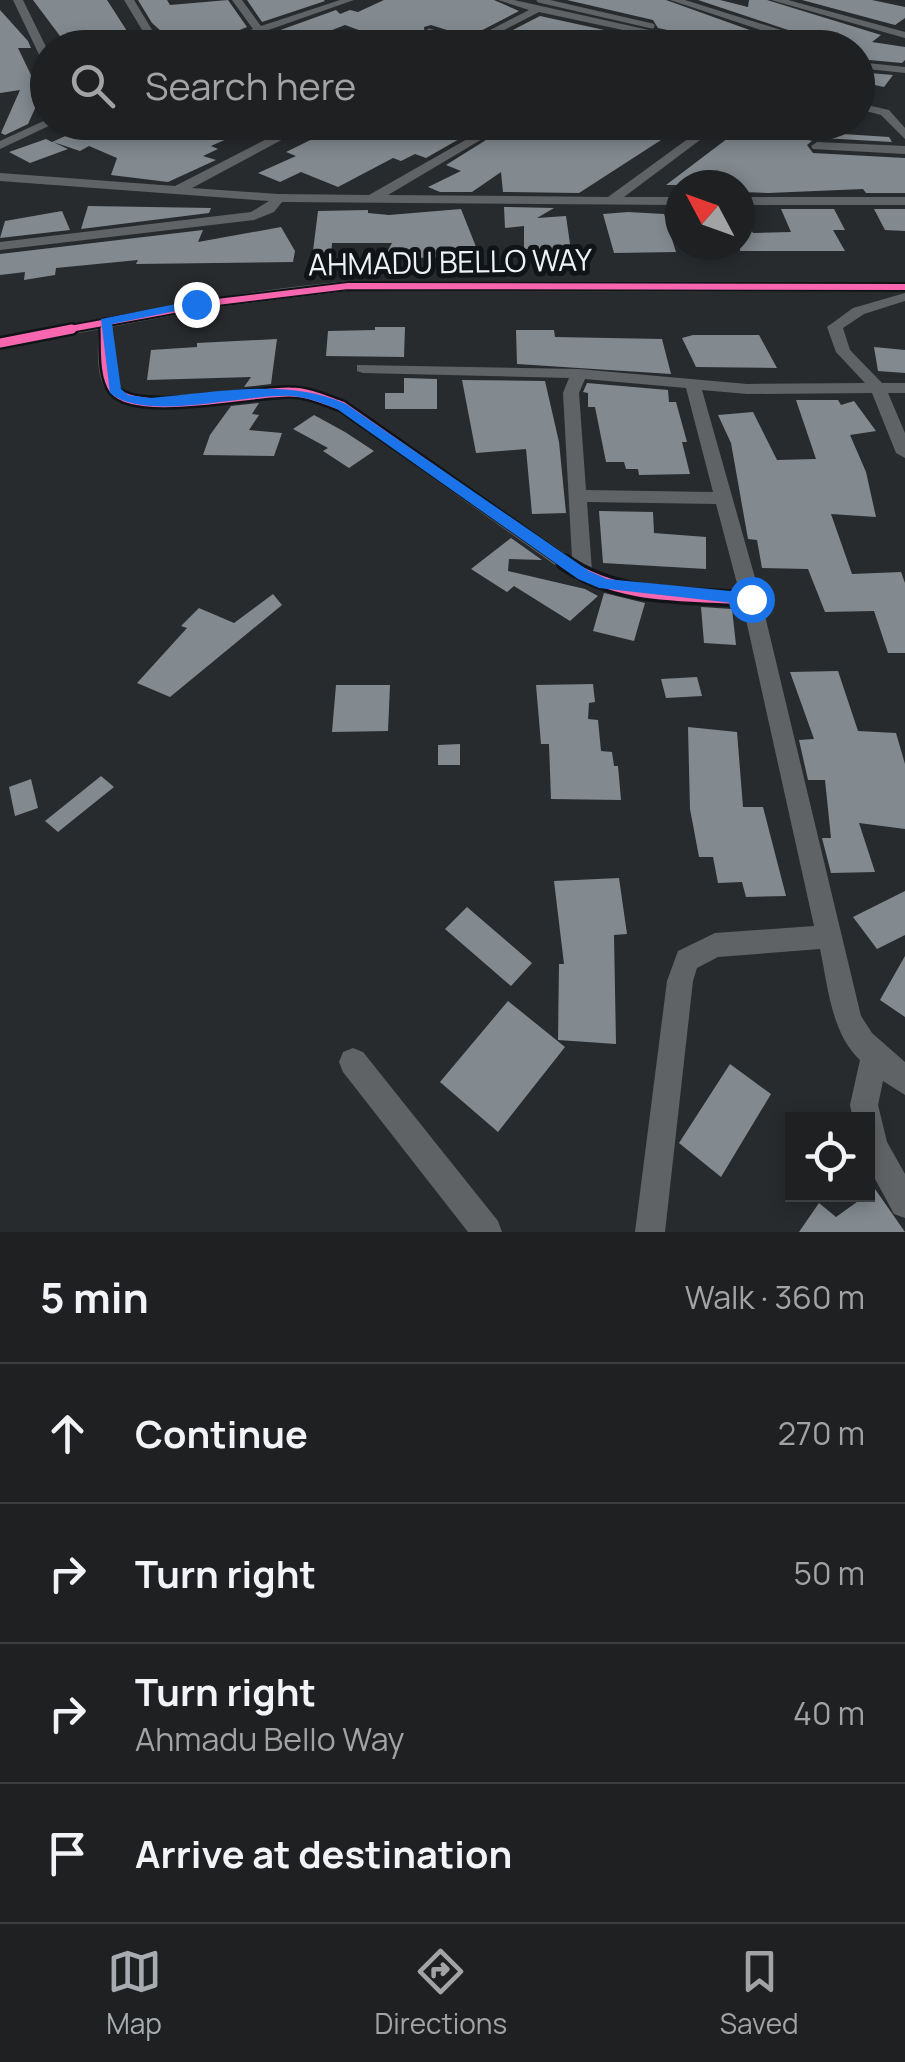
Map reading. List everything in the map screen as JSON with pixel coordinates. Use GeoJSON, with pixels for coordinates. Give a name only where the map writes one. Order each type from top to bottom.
{"type":"FeatureCollection","features":[{"type":"Feature","properties":{"kind":"street"},"geometry":{"type":"LineString","coordinates":[[18,0],[32,30]]}},
{"type":"Feature","properties":{"kind":"street"},"geometry":{"type":"LineString","coordinates":[[129,0],[147,30]]}},
{"type":"Feature","properties":{"kind":"street"},"geometry":{"type":"LineString","coordinates":[[237,0],[259,30],[348,0]]}},
{"type":"Feature","properties":{"kind":"street"},"geometry":{"type":"LineString","coordinates":[[503,0],[646,30]]}},
{"type":"Feature","properties":{"kind":"street"},"geometry":{"type":"LineString","coordinates":[[675,0],[771,30]]}},
{"type":"Feature","properties":{"kind":"street"},"geometry":{"type":"LineString","coordinates":[[776,0],[905,35]]}},
{"type":"Feature","properties":{"kind":"street"},"geometry":{"type":"LineString","coordinates":[[492,30],[537,5]]}},
{"type":"Feature","properties":{"kind":"street"},"geometry":{"type":"LineString","coordinates":[[875,66],[905,70]]}},
{"type":"Feature","properties":{"kind":"street"},"geometry":{"type":"LineString","coordinates":[[875,110],[884,112],[905,135]]}},
{"type":"Feature","properties":{"kind":"street"},"geometry":{"type":"LineString","coordinates":[[0,144],[30,131]]}},
{"type":"Feature","properties":{"kind":"street"},"geometry":{"type":"LineString","coordinates":[[175,191],[275,140]]}},
{"type":"Feature","properties":{"kind":"street"},"geometry":{"type":"LineString","coordinates":[[372,199],[475,140]]}},
{"type":"Feature","properties":{"kind":"street"},"geometry":{"type":"LineString","coordinates":[[610,201],[693,140]]}},
{"type":"Feature","properties":{"kind":"street"},"geometry":{"type":"LineString","coordinates":[[817,146],[905,150]]}},
{"type":"Feature","properties":{"kind":"street"},"geometry":{"type":"LineString","coordinates":[[0,177],[278,198],[665,201]]}},
{"type":"Feature","properties":{"kind":"street"},"geometry":{"type":"LineString","coordinates":[[0,246],[225,221],[269,209],[278,198]]}},
{"type":"Feature","properties":{"kind":"street"},"geometry":{"type":"LineString","coordinates":[[755,201],[905,202]]}},
{"type":"Feature","properties":{"kind":"street","name":"AHMADU BELLO WAY"},"geometry":{"type":"LineString","coordinates":[[0,343],[273,292],[348,286],[905,287]]}},
{"type":"Feature","properties":{"kind":"street"},"geometry":{"type":"LineString","coordinates":[[905,297],[881,302],[844,318],[835,327],[835,338],[852,362],[880,389],[887,417],[905,454]]}},
{"type":"Feature","properties":{"kind":"street"},"geometry":{"type":"LineString","coordinates":[[106,322],[110,377],[114,390],[124,398],[150,402],[288,392],[316,395],[342,406],[584,575],[631,589],[751,599]]}},
{"type":"Feature","properties":{"kind":"street"},"geometry":{"type":"LineString","coordinates":[[364,368],[579,374],[748,390],[905,388]]}},
{"type":"Feature","properties":{"kind":"street"},"geometry":{"type":"LineString","coordinates":[[579,374],[571,393],[584,575]]}},
{"type":"Feature","properties":{"kind":"street"},"geometry":{"type":"LineString","coordinates":[[693,386],[751,599],[849,1021],[862,1043],[905,1082]]}},
{"type":"Feature","properties":{"kind":"street"},"geometry":{"type":"LineString","coordinates":[[578,496],[722,498]]}},
{"type":"Feature","properties":{"kind":"street"},"geometry":{"type":"LineString","coordinates":[[650,1232],[680,981],[687,960],[716,945],[828,936]]}},
{"type":"Feature","properties":{"kind":"street"},"geometry":{"type":"LineString","coordinates":[[865,1112],[876,1056]]}},
{"type":"Feature","properties":{"kind":"street"},"geometry":{"type":"LineString","coordinates":[[353,1062],[487,1232]]}},
{"type":"Feature","properties":{"kind":"street"},"geometry":{"type":"LineString","coordinates":[[875,1152],[905,1203]]}},
{"type":"Feature","properties":{"kind":"lane"},"geometry":{"type":"LineString","coordinates":[[557,6],[573,0]]}},
{"type":"Feature","properties":{"kind":"lane"},"geometry":{"type":"LineString","coordinates":[[537,5],[652,26]]}},
{"type":"Feature","properties":{"kind":"building"},"geometry":{"type":"Polygon","coordinates":[[[33,0],[107,0],[126,30],[56,30],[33,0]]]}},
{"type":"Feature","properties":{"kind":"building"},"geometry":{"type":"Polygon","coordinates":[[[138,0],[167,0],[170,5],[228,0],[247,27],[160,30],[138,0]]]}},
{"type":"Feature","properties":{"kind":"building"},"geometry":{"type":"Polygon","coordinates":[[[247,0],[324,0],[325,1],[262,22],[247,0]]]}},
{"type":"Feature","properties":{"kind":"building"},"geometry":{"type":"Polygon","coordinates":[[[384,0],[494,0],[519,11],[482,30],[447,30],[431,25],[424,30],[359,30],[345,25],[332,30],[280,30],[336,10],[340,14],[358,12],[384,0]]]}},
{"type":"Feature","properties":{"kind":"building"},"geometry":{"type":"Polygon","coordinates":[[[567,0],[666,0],[750,30],[667,30],[658,28],[653,20],[567,0]]]}},
{"type":"Feature","properties":{"kind":"building"},"geometry":{"type":"Polygon","coordinates":[[[698,0],[720,0],[748,7],[749,0],[767,0],[865,30],[790,30],[698,0]]]}},
{"type":"Feature","properties":{"kind":"building"},"geometry":{"type":"Polygon","coordinates":[[[802,0],[872,0],[905,7],[905,18],[895,25],[802,0]]]}},
{"type":"Feature","properties":{"kind":"building"},"geometry":{"type":"Polygon","coordinates":[[[0,10],[30,46],[18,48],[30,73],[30,120],[5,135],[1,133],[20,90],[0,93],[0,10]]]}},
{"type":"Feature","properties":{"kind":"building"},"geometry":{"type":"Polygon","coordinates":[[[540,16],[604,30],[513,30],[540,16]]]}},
{"type":"Feature","properties":{"kind":"building"},"geometry":{"type":"Polygon","coordinates":[[[875,42],[905,47],[902,63],[875,61],[875,42]]]}},
{"type":"Feature","properties":{"kind":"building"},"geometry":{"type":"Polygon","coordinates":[[[875,73],[893,75],[884,87],[875,85],[875,73]]]}},
{"type":"Feature","properties":{"kind":"building"},"geometry":{"type":"Polygon","coordinates":[[[875,136],[889,137],[892,142],[857,140],[875,140],[875,136]]]}},
{"type":"Feature","properties":{"kind":"building"},"geometry":{"type":"Polygon","coordinates":[[[43,140],[224,140],[211,146],[218,149],[203,156],[216,160],[168,182],[111,175],[117,158],[89,146],[80,151],[53,142],[68,149],[30,163],[9,152],[43,140]]]}},
{"type":"Feature","properties":{"kind":"building"},"geometry":{"type":"Polygon","coordinates":[[[310,140],[458,140],[426,158],[415,154],[401,161],[393,158],[338,187],[301,172],[280,182],[258,173],[296,156],[286,152],[310,140]]]}},
{"type":"Feature","properties":{"kind":"building"},"geometry":{"type":"Polygon","coordinates":[[[486,140],[661,140],[579,193],[503,192],[501,172],[472,192],[440,192],[428,187],[461,171],[446,165],[486,140]]]}},
{"type":"Feature","properties":{"kind":"building"},"geometry":{"type":"Polygon","coordinates":[[[725,140],[808,140],[812,141],[807,145],[813,153],[905,158],[905,193],[866,193],[863,189],[755,193],[755,170],[686,170],[725,140]]]}},
{"type":"Feature","properties":{"kind":"building"},"geometry":{"type":"Polygon","coordinates":[[[88,206],[211,208],[209,213],[81,229],[88,206]]]}},
{"type":"Feature","properties":{"kind":"building"},"geometry":{"type":"Polygon","coordinates":[[[504,207],[554,208],[537,218],[566,216],[571,251],[561,251],[562,258],[538,258],[537,249],[524,249],[524,226],[505,228],[504,207]]]}},
{"type":"Feature","properties":{"kind":"building"},"geometry":{"type":"Polygon","coordinates":[[[461,209],[480,257],[403,258],[385,256],[392,243],[332,243],[331,258],[312,259],[318,211],[368,210],[389,215],[461,209]]]}},
{"type":"Feature","properties":{"kind":"building"},"geometry":{"type":"Polygon","coordinates":[[[781,209],[834,209],[845,230],[833,230],[845,251],[755,251],[755,233],[791,232],[781,209]]]}},
{"type":"Feature","properties":{"kind":"building"},"geometry":{"type":"Polygon","coordinates":[[[874,209],[905,209],[905,231],[885,230],[874,209]]]}},
{"type":"Feature","properties":{"kind":"building"},"geometry":{"type":"Polygon","coordinates":[[[62,211],[70,230],[0,238],[5,221],[62,211]]]}},
{"type":"Feature","properties":{"kind":"building"},"geometry":{"type":"Polygon","coordinates":[[[603,214],[664,214],[665,252],[614,253],[603,214]]]}},
{"type":"Feature","properties":{"kind":"building"},"geometry":{"type":"Polygon","coordinates":[[[281,227],[295,251],[293,262],[136,264],[138,260],[56,268],[55,275],[24,280],[25,272],[0,275],[0,254],[203,230],[198,242],[281,227]]]}},
{"type":"Feature","properties":{"kind":"building"},"geometry":{"type":"Polygon","coordinates":[[[405,327],[404,357],[326,356],[328,331],[405,327]]]}},
{"type":"Feature","properties":{"kind":"building"},"geometry":{"type":"Polygon","coordinates":[[[516,330],[554,330],[555,337],[662,339],[671,374],[517,364],[516,330]]]}},
{"type":"Feature","properties":{"kind":"building"},"geometry":{"type":"Polygon","coordinates":[[[759,335],[777,368],[696,367],[682,338],[759,335]]]}},
{"type":"Feature","properties":{"kind":"building"},"geometry":{"type":"Polygon","coordinates":[[[277,339],[271,384],[244,387],[251,377],[147,380],[151,350],[277,339]]]}},
{"type":"Feature","properties":{"kind":"building"},"geometry":{"type":"Polygon","coordinates":[[[874,347],[905,350],[905,373],[878,371],[874,347]]]}},
{"type":"Feature","properties":{"kind":"building"},"geometry":{"type":"Polygon","coordinates":[[[404,378],[437,379],[437,409],[385,409],[385,393],[404,393],[404,378]]]}},
{"type":"Feature","properties":{"kind":"building"},"geometry":{"type":"Polygon","coordinates":[[[462,380],[545,381],[559,442],[566,513],[532,514],[526,449],[476,453],[462,380]]]}},
{"type":"Feature","properties":{"kind":"building"},"geometry":{"type":"Polygon","coordinates":[[[587,383],[668,390],[669,402],[676,402],[687,442],[682,442],[690,474],[639,475],[638,469],[626,469],[624,462],[606,462],[595,407],[588,407],[588,393],[583,392],[587,383]]]}},
{"type":"Feature","properties":{"kind":"building"},"geometry":{"type":"Polygon","coordinates":[[[796,400],[838,400],[841,405],[854,401],[876,431],[850,435],[866,472],[876,517],[831,514],[852,574],[901,572],[905,583],[905,653],[888,653],[874,611],[825,612],[808,569],[762,568],[757,540],[748,539],[731,443],[718,415],[753,412],[777,460],[816,459],[796,400]]]}},
{"type":"Feature","properties":{"kind":"building"},"geometry":{"type":"Polygon","coordinates":[[[259,403],[252,414],[259,415],[249,430],[282,433],[274,456],[203,455],[210,435],[231,406],[259,403]]]}},
{"type":"Feature","properties":{"kind":"building"},"geometry":{"type":"Polygon","coordinates":[[[314,415],[374,451],[349,468],[323,451],[328,448],[293,429],[314,415]]]}},
{"type":"Feature","properties":{"kind":"building"},"geometry":{"type":"Polygon","coordinates":[[[599,511],[653,512],[654,533],[706,537],[706,569],[603,563],[599,511]]]}},
{"type":"Feature","properties":{"kind":"building"},"geometry":{"type":"Polygon","coordinates":[[[511,538],[542,560],[509,559],[508,571],[585,589],[598,596],[570,621],[514,586],[507,592],[471,569],[511,538]]]}},
{"type":"Feature","properties":{"kind":"building"},"geometry":{"type":"Polygon","coordinates":[[[604,593],[645,603],[634,641],[593,631],[604,593]]]}},
{"type":"Feature","properties":{"kind":"building"},"geometry":{"type":"Polygon","coordinates":[[[273,594],[282,605],[170,697],[137,683],[187,628],[181,626],[199,608],[234,623],[273,594]]]}},
{"type":"Feature","properties":{"kind":"building"},"geometry":{"type":"Polygon","coordinates":[[[701,607],[732,609],[736,645],[704,643],[701,607]]]}},
{"type":"Feature","properties":{"kind":"building"},"geometry":{"type":"Polygon","coordinates":[[[838,671],[858,731],[896,733],[905,764],[905,829],[859,823],[875,872],[831,873],[822,838],[831,838],[825,780],[808,780],[799,740],[814,739],[790,672],[838,671]]]}},
{"type":"Feature","properties":{"kind":"building"},"geometry":{"type":"Polygon","coordinates":[[[697,677],[702,696],[666,698],[661,679],[697,677]]]}},
{"type":"Feature","properties":{"kind":"building"},"geometry":{"type":"Polygon","coordinates":[[[593,684],[595,702],[589,703],[588,719],[598,720],[601,751],[612,752],[614,766],[618,766],[621,800],[551,799],[549,744],[541,744],[536,685],[593,684]]]}},
{"type":"Feature","properties":{"kind":"building"},"geometry":{"type":"Polygon","coordinates":[[[336,685],[390,685],[388,731],[332,732],[336,685]]]}},
{"type":"Feature","properties":{"kind":"building"},"geometry":{"type":"Polygon","coordinates":[[[688,727],[737,732],[743,807],[763,807],[786,896],[746,897],[742,882],[718,883],[713,857],[699,857],[690,809],[688,727]]]}},
{"type":"Feature","properties":{"kind":"building"},"geometry":{"type":"Polygon","coordinates":[[[460,744],[460,765],[438,765],[438,745],[460,744]]]}},
{"type":"Feature","properties":{"kind":"building"},"geometry":{"type":"Polygon","coordinates":[[[101,776],[114,787],[58,832],[45,821],[101,776]]]}},
{"type":"Feature","properties":{"kind":"building"},"geometry":{"type":"Polygon","coordinates":[[[31,779],[38,808],[15,816],[9,787],[31,779]]]}},
{"type":"Feature","properties":{"kind":"building"},"geometry":{"type":"Polygon","coordinates":[[[619,878],[627,934],[614,935],[616,1044],[558,1040],[559,964],[564,964],[554,881],[619,878]]]}},
{"type":"Feature","properties":{"kind":"building"},"geometry":{"type":"Polygon","coordinates":[[[905,891],[905,935],[877,949],[853,917],[905,891]]]}},
{"type":"Feature","properties":{"kind":"building"},"geometry":{"type":"Polygon","coordinates":[[[467,907],[532,963],[511,986],[445,929],[467,907]]]}},
{"type":"Feature","properties":{"kind":"building"},"geometry":{"type":"Polygon","coordinates":[[[905,956],[905,1017],[880,1000],[905,956]]]}},
{"type":"Feature","properties":{"kind":"building"},"geometry":{"type":"Polygon","coordinates":[[[508,1001],[565,1047],[498,1132],[440,1082],[508,1001]]]}},
{"type":"Feature","properties":{"kind":"building"},"geometry":{"type":"Polygon","coordinates":[[[730,1064],[771,1094],[721,1177],[679,1143],[730,1064]]]}},
{"type":"Feature","properties":{"kind":"building"},"geometry":{"type":"Polygon","coordinates":[[[875,1189],[905,1232],[799,1232],[819,1203],[836,1217],[857,1202],[875,1202],[875,1189]]]}},
{"type":"Feature","properties":{"kind":"cycle path"},"geometry":{"type":"LineString","coordinates":[[0,343],[217,302],[348,286],[905,287]]}},
{"type":"Feature","properties":{"kind":"cycle path"},"geometry":{"type":"LineString","coordinates":[[105,322],[109,376],[115,391],[126,398],[170,402],[290,392],[323,399],[342,406],[583,575],[644,592],[751,599]]}},
{"type":"Feature","properties":{"kind":"route"},"geometry":{"type":"LineString","coordinates":[[196,304],[106,322],[114,390],[124,398],[150,402],[288,392],[316,395],[342,406],[584,575],[631,589],[751,599]]}}]}
